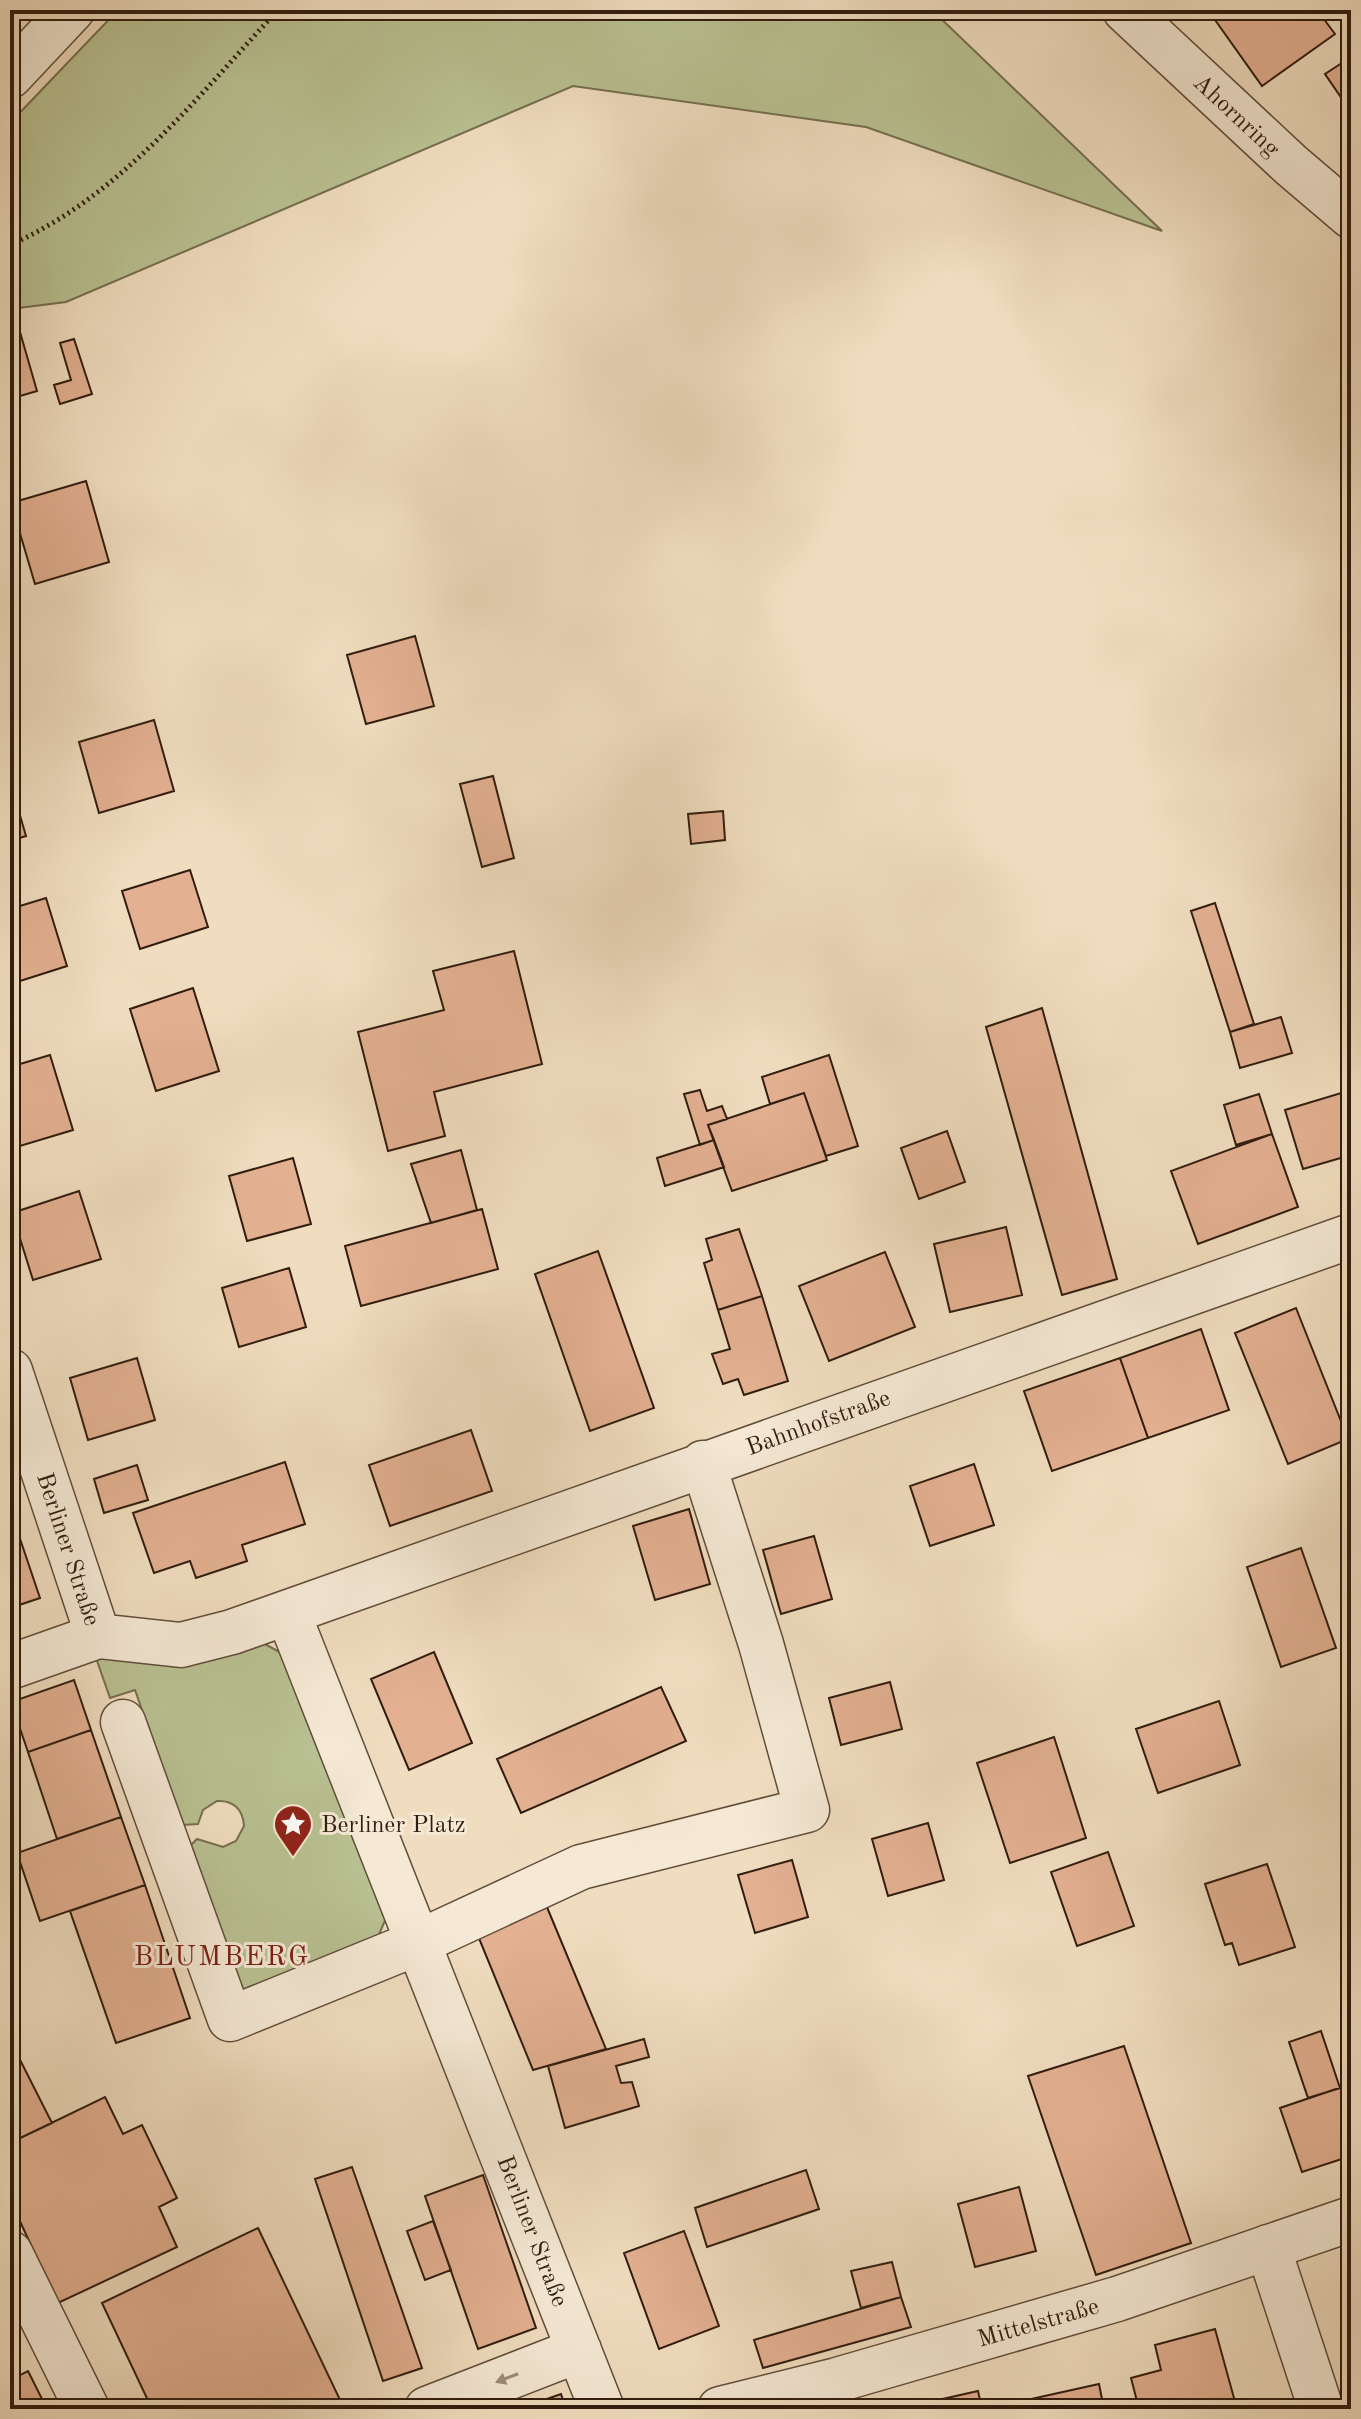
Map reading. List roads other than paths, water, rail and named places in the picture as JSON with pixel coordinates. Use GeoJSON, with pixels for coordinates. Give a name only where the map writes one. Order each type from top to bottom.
{"type":"FeatureCollection","features":[{"type":"Feature","properties":{"kind":"street"},"geometry":{"type":"LineString","coordinates":[[10,76],[72,10]]}},
{"type":"Feature","properties":{"kind":"street","name":"Ahornring"},"geometry":{"type":"LineString","coordinates":[[1125,10],[1291,165],[1351,216]]}},
{"type":"Feature","properties":{"kind":"street","name":"Bahnhofstraße"},"geometry":{"type":"LineString","coordinates":[[98,1636],[181,1645],[288,1613],[703,1463],[1351,1236]]}},
{"type":"Feature","properties":{"kind":"street","name":"Berliner Straße"},"geometry":{"type":"LineString","coordinates":[[10,1371],[98,1636]]}},
{"type":"Feature","properties":{"kind":"street"},"geometry":{"type":"LineString","coordinates":[[123,1722],[230,2019],[417,1943],[581,1867],[807,1810],[761,1644],[703,1463]]}},
{"type":"Feature","properties":{"kind":"street"},"geometry":{"type":"LineString","coordinates":[[288,1613],[417,1943]]}},
{"type":"Feature","properties":{"kind":"street"},"geometry":{"type":"LineString","coordinates":[[10,1667],[98,1636]]}},
{"type":"Feature","properties":{"kind":"street","name":"Berliner Straße"},"geometry":{"type":"LineString","coordinates":[[417,1943],[464,2054],[602,2409]]}},
{"type":"Feature","properties":{"kind":"street","name":"Mittelstraße"},"geometry":{"type":"LineString","coordinates":[[720,2409],[837,2380],[1117,2299],[1351,2219]]}},
{"type":"Feature","properties":{"kind":"street"},"geometry":{"type":"LineString","coordinates":[[1268,2247],[1321,2409]]}},
{"type":"Feature","properties":{"kind":"street"},"geometry":{"type":"LineString","coordinates":[[10,2253],[87,2409]]}},
{"type":"Feature","properties":{"kind":"street"},"geometry":{"type":"LineString","coordinates":[[427,2409],[579,2350]]}},
{"type":"Feature","properties":{"kind":"place","name":"Berliner Platz"},"geometry":{"type":"Point","coordinates":[293,1858]}},
{"type":"Feature","properties":{"kind":"district","name":"BLUMBERG"},"geometry":{"type":"Point","coordinates":[222,1955]}}]}
